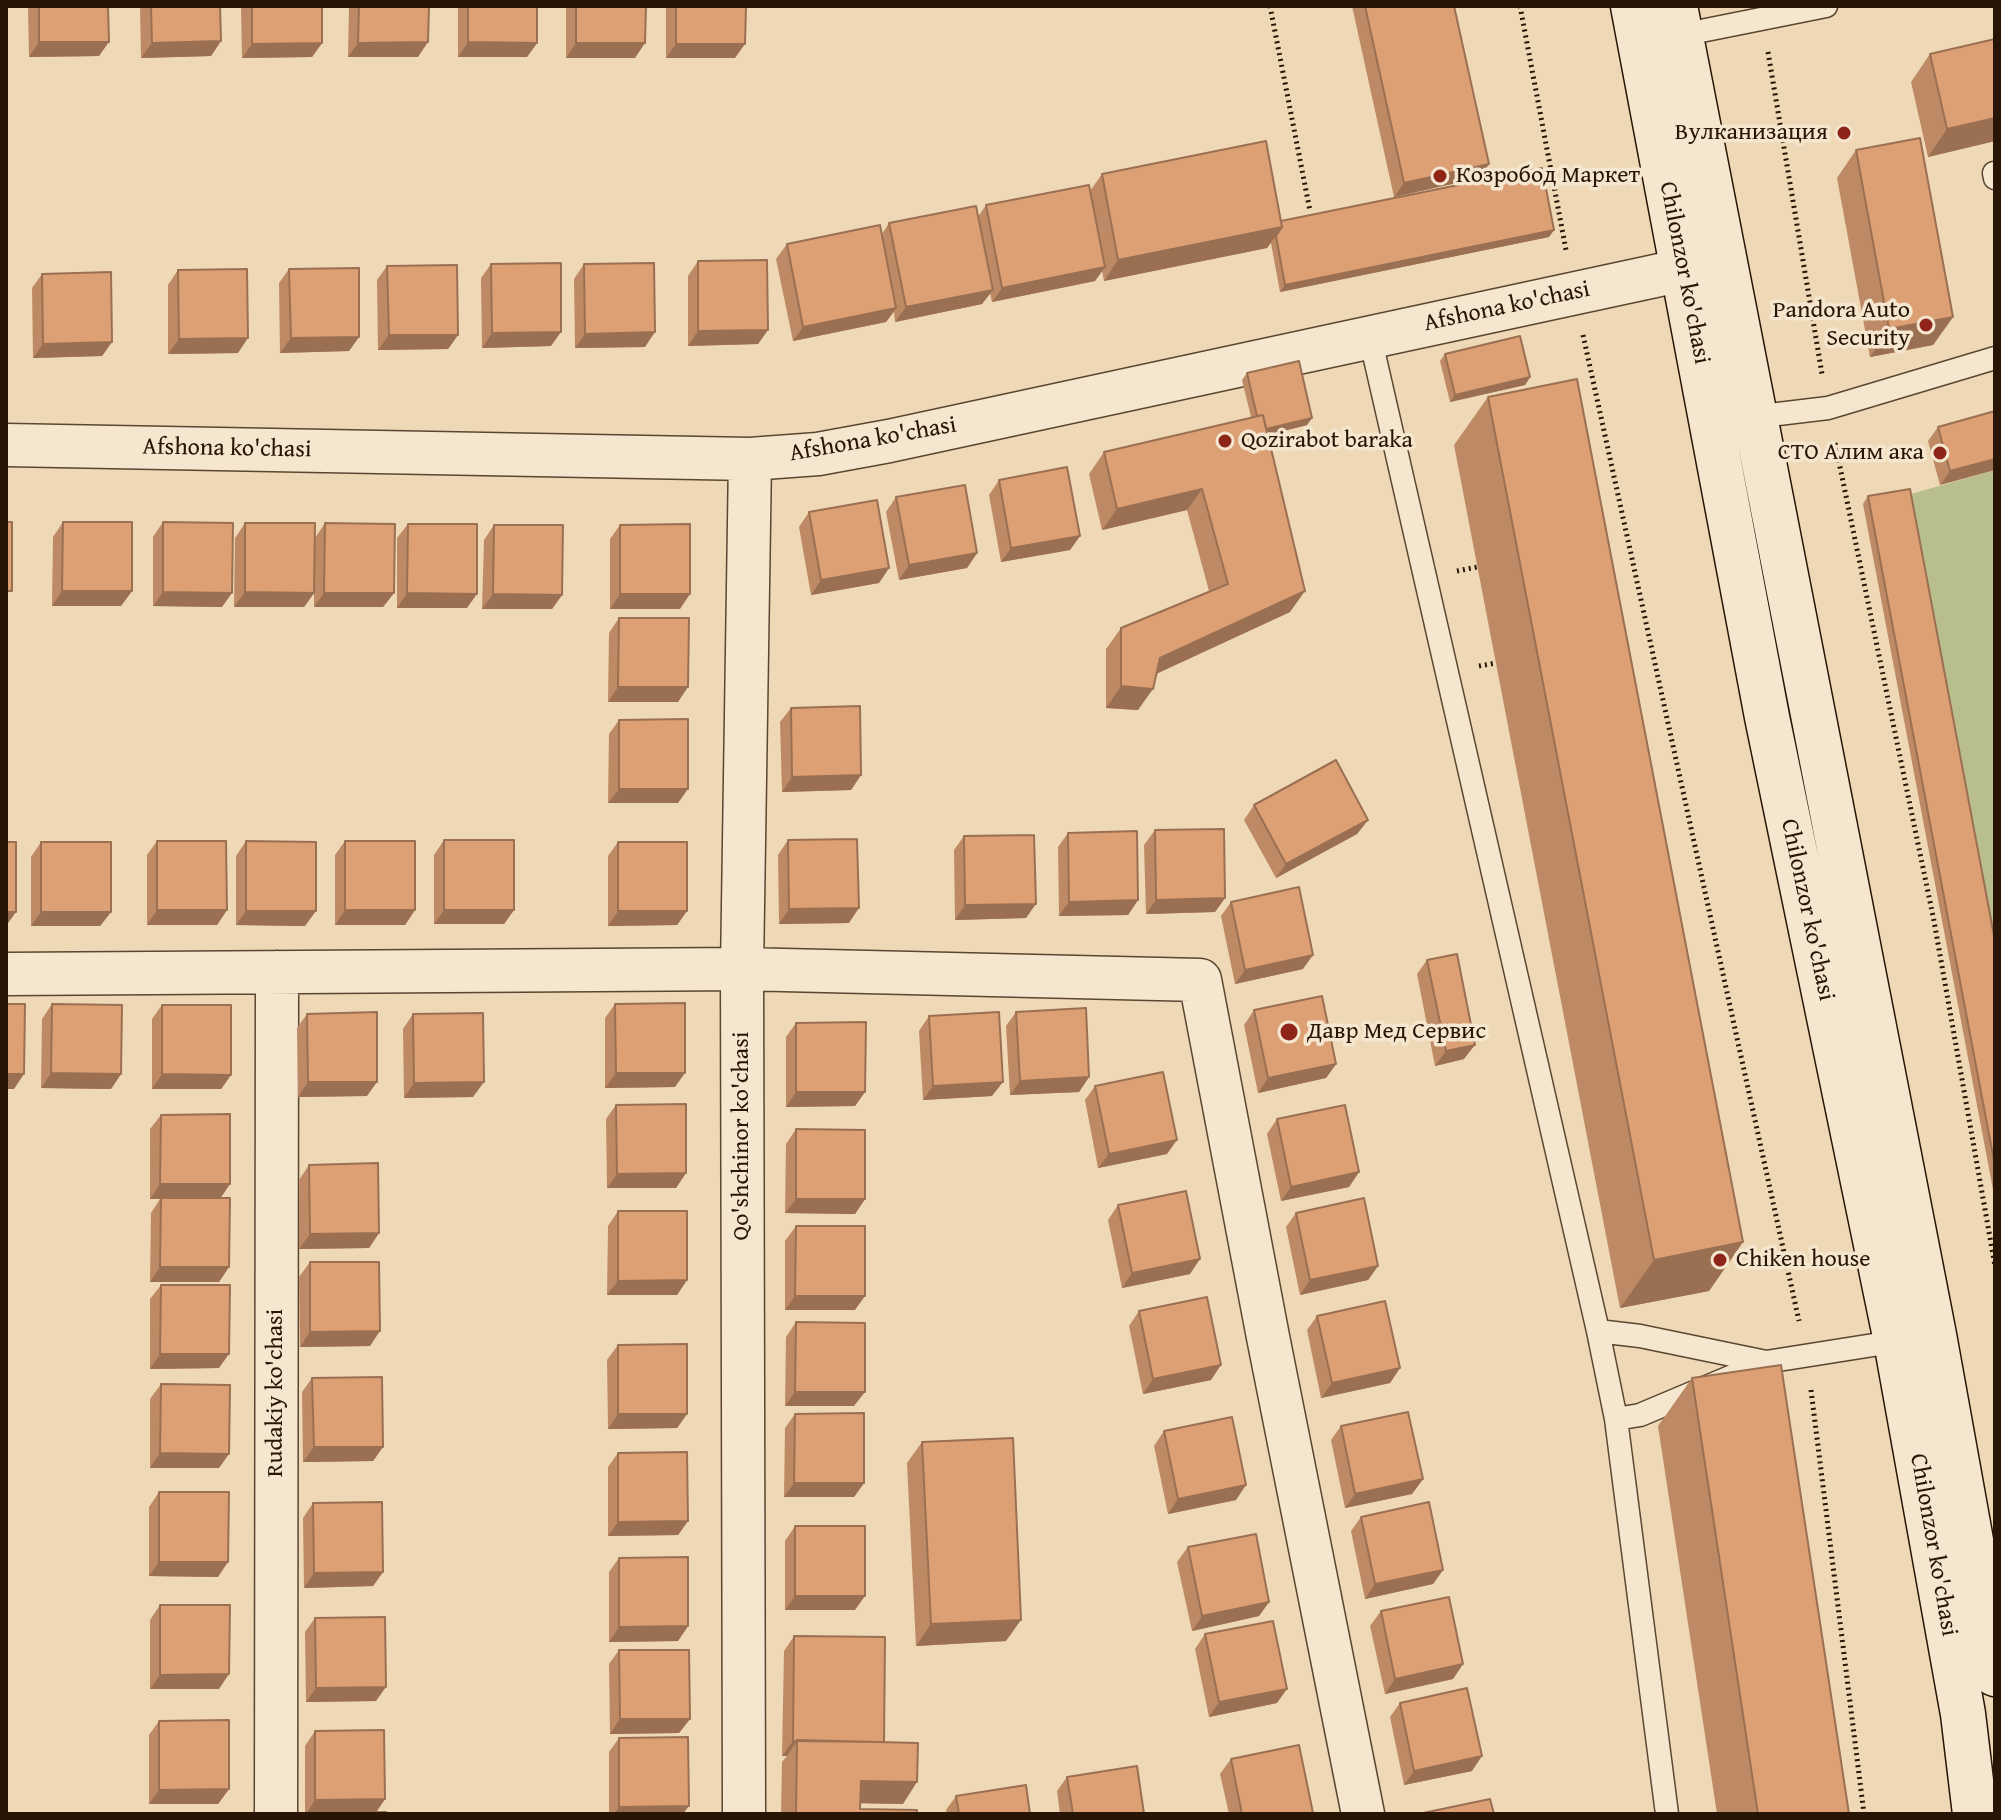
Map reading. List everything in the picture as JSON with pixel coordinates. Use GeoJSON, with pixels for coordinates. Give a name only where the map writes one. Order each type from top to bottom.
{"type":"FeatureCollection","features":[{"type":"Feature","properties":{"kind":"main road","name":"Chilonzor ko'chasi"},"geometry":{"type":"LineString","coordinates":[[1633,6],[1703,266],[1753,417],[1915,1338],[1975,1814]]}},
{"type":"Feature","properties":{"kind":"main road","name":"Chilonzor ko'chasi"},"geometry":{"type":"LineString","coordinates":[[1678,21],[1703,266],[1767,717],[1995,1674]]}},
{"type":"Feature","properties":{"kind":"street","name":"Afshona ko'chasi"},"geometry":{"type":"LineString","coordinates":[[6,445],[750,459],[818,454],[1703,266]]}},
{"type":"Feature","properties":{"kind":"street","name":"Qo'shchinor ko'chasi"},"geometry":{"type":"LineString","coordinates":[[744,1814],[742,969],[750,459]]}},
{"type":"Feature","properties":{"kind":"street"},"geometry":{"type":"LineString","coordinates":[[6,974],[742,969],[1200,980],[1363,1814]]}},
{"type":"Feature","properties":{"kind":"street","name":"Rudakiy ko'chasi"},"geometry":{"type":"LineString","coordinates":[[276,1814],[277,972]]}},
{"type":"Feature","properties":{"kind":"lane"},"geometry":{"type":"LineString","coordinates":[[1678,21],[1763,20],[1826,6]]}},
{"type":"Feature","properties":{"kind":"lane"},"geometry":{"type":"LineString","coordinates":[[1370,337],[1616,1419],[1667,1814]]}},
{"type":"Feature","properties":{"kind":"lane"},"geometry":{"type":"LineString","coordinates":[[1753,417],[1828,408],[1995,358]]}},
{"type":"Feature","properties":{"kind":"lane"},"geometry":{"type":"LineString","coordinates":[[1598,1331],[1640,1336],[1766,1362]]}},
{"type":"Feature","properties":{"kind":"lane"},"geometry":{"type":"LineString","coordinates":[[1616,1419],[1640,1415],[1766,1362],[1915,1338]]}},
{"type":"Feature","properties":{"kind":"path"},"geometry":{"type":"LineString","coordinates":[[1270,6],[1310,211]]}},
{"type":"Feature","properties":{"kind":"path"},"geometry":{"type":"LineString","coordinates":[[1520,6],[1574,292],[1806,1356],[1864,1814]]}},
{"type":"Feature","properties":{"kind":"path"},"geometry":{"type":"LineString","coordinates":[[1763,20],[1828,408],[1934,921],[1995,1266]]}},
{"type":"Feature","properties":{"kind":"green space"},"geometry":{"type":"Polygon","coordinates":[[[1995,470],[1995,975],[1904,496],[1995,470]]]}},
{"type":"Feature","properties":{"kind":"building"},"geometry":{"type":"Polygon","coordinates":[[[39,6],[108,6],[109,42],[39,42],[39,6]]]}},
{"type":"Feature","properties":{"kind":"building"},"geometry":{"type":"Polygon","coordinates":[[[151,6],[220,6],[221,41],[152,43],[151,6]]]}},
{"type":"Feature","properties":{"kind":"building"},"geometry":{"type":"Polygon","coordinates":[[[252,6],[322,6],[322,43],[252,44],[252,6]]]}},
{"type":"Feature","properties":{"kind":"building"},"geometry":{"type":"Polygon","coordinates":[[[359,6],[429,6],[428,42],[358,43],[359,6]]]}},
{"type":"Feature","properties":{"kind":"building"},"geometry":{"type":"Polygon","coordinates":[[[468,6],[537,6],[537,43],[468,42],[468,6]]]}},
{"type":"Feature","properties":{"kind":"building"},"geometry":{"type":"Polygon","coordinates":[[[576,6],[646,6],[645,43],[576,43],[576,6]]]}},
{"type":"Feature","properties":{"kind":"building"},"geometry":{"type":"Polygon","coordinates":[[[676,6],[746,6],[745,44],[676,44],[676,6]]]}},
{"type":"Feature","properties":{"kind":"building"},"geometry":{"type":"Polygon","coordinates":[[[1365,6],[1454,6],[1489,164],[1404,183],[1365,6]]]}},
{"type":"Feature","properties":{"kind":"building"},"geometry":{"type":"Polygon","coordinates":[[[1995,39],[1995,118],[1947,129],[1930,54],[1995,39]]]}},
{"type":"Feature","properties":{"kind":"building"},"geometry":{"type":"Polygon","coordinates":[[[1920,138],[1953,317],[1889,329],[1856,150],[1920,138]]]}},
{"type":"Feature","properties":{"kind":"building"},"geometry":{"type":"Polygon","coordinates":[[[1266,141],[1282,227],[1118,260],[1102,174],[1266,141]]]}},
{"type":"Feature","properties":{"kind":"building"},"geometry":{"type":"Polygon","coordinates":[[[1542,168],[1554,230],[1285,285],[1276,236],[1282,227],[1281,221],[1542,168]]]}},
{"type":"Feature","properties":{"kind":"building"},"geometry":{"type":"Polygon","coordinates":[[[1089,185],[1105,267],[1002,288],[986,205],[1089,185]]]}},
{"type":"Feature","properties":{"kind":"building"},"geometry":{"type":"Polygon","coordinates":[[[976,206],[993,290],[906,307],[889,223],[976,206]]]}},
{"type":"Feature","properties":{"kind":"building"},"geometry":{"type":"Polygon","coordinates":[[[880,225],[896,308],[803,327],[787,244],[880,225]]]}},
{"type":"Feature","properties":{"kind":"building"},"geometry":{"type":"Polygon","coordinates":[[[767,260],[768,330],[698,331],[698,261],[767,260]]]}},
{"type":"Feature","properties":{"kind":"building"},"geometry":{"type":"Polygon","coordinates":[[[561,263],[561,332],[492,333],[491,264],[561,263]]]}},
{"type":"Feature","properties":{"kind":"building"},"geometry":{"type":"Polygon","coordinates":[[[654,263],[655,332],[585,334],[584,264],[654,263]]]}},
{"type":"Feature","properties":{"kind":"building"},"geometry":{"type":"Polygon","coordinates":[[[457,265],[458,335],[389,335],[387,266],[457,265]]]}},
{"type":"Feature","properties":{"kind":"building"},"geometry":{"type":"Polygon","coordinates":[[[359,268],[359,337],[291,338],[289,269],[359,268]]]}},
{"type":"Feature","properties":{"kind":"building"},"geometry":{"type":"Polygon","coordinates":[[[247,269],[248,338],[179,339],[178,270],[247,269]]]}},
{"type":"Feature","properties":{"kind":"building"},"geometry":{"type":"Polygon","coordinates":[[[111,272],[112,342],[43,344],[42,274],[111,272]]]}},
{"type":"Feature","properties":{"kind":"building"},"geometry":{"type":"Polygon","coordinates":[[[1520,336],[1530,377],[1455,395],[1445,354],[1520,336]]]}},
{"type":"Feature","properties":{"kind":"building"},"geometry":{"type":"Polygon","coordinates":[[[1299,361],[1312,418],[1266,429],[1263,415],[1257,416],[1247,373],[1299,361]]]}},
{"type":"Feature","properties":{"kind":"building"},"geometry":{"type":"Polygon","coordinates":[[[1577,379],[1743,1242],[1654,1260],[1488,397],[1577,379]]]}},
{"type":"Feature","properties":{"kind":"building"},"geometry":{"type":"Polygon","coordinates":[[[1995,411],[1995,459],[1950,471],[1938,427],[1995,411]]]}},
{"type":"Feature","properties":{"kind":"building"},"geometry":{"type":"Polygon","coordinates":[[[1263,415],[1305,591],[1160,658],[1153,689],[1121,686],[1121,628],[1228,584],[1202,489],[1117,509],[1104,452],[1263,415]]]}},
{"type":"Feature","properties":{"kind":"building"},"geometry":{"type":"Polygon","coordinates":[[[1067,467],[1080,536],[1011,548],[999,480],[1067,467]]]}},
{"type":"Feature","properties":{"kind":"building"},"geometry":{"type":"Polygon","coordinates":[[[965,485],[977,553],[909,565],[896,497],[965,485]]]}},
{"type":"Feature","properties":{"kind":"building"},"geometry":{"type":"Polygon","coordinates":[[[1910,489],[1995,941],[1995,1166],[1868,496],[1910,489]]]}},
{"type":"Feature","properties":{"kind":"building"},"geometry":{"type":"Polygon","coordinates":[[[877,500],[889,568],[821,580],[809,512],[877,500]]]}},
{"type":"Feature","properties":{"kind":"building"},"geometry":{"type":"Polygon","coordinates":[[[6,522],[12,522],[12,591],[6,591],[6,522]]]}},
{"type":"Feature","properties":{"kind":"building"},"geometry":{"type":"Polygon","coordinates":[[[63,522],[132,522],[132,591],[62,591],[63,522]]]}},
{"type":"Feature","properties":{"kind":"building"},"geometry":{"type":"Polygon","coordinates":[[[163,522],[233,523],[232,593],[163,592],[163,522]]]}},
{"type":"Feature","properties":{"kind":"building"},"geometry":{"type":"Polygon","coordinates":[[[245,523],[315,523],[314,593],[245,592],[245,523]]]}},
{"type":"Feature","properties":{"kind":"building"},"geometry":{"type":"Polygon","coordinates":[[[325,523],[395,524],[394,593],[324,593],[325,523]]]}},
{"type":"Feature","properties":{"kind":"building"},"geometry":{"type":"Polygon","coordinates":[[[408,524],[477,524],[477,594],[407,593],[408,524]]]}},
{"type":"Feature","properties":{"kind":"building"},"geometry":{"type":"Polygon","coordinates":[[[690,524],[690,594],[620,594],[620,525],[690,524]]]}},
{"type":"Feature","properties":{"kind":"building"},"geometry":{"type":"Polygon","coordinates":[[[494,525],[563,525],[562,595],[493,594],[494,525]]]}},
{"type":"Feature","properties":{"kind":"building"},"geometry":{"type":"Polygon","coordinates":[[[619,618],[689,618],[688,687],[618,687],[619,618]]]}},
{"type":"Feature","properties":{"kind":"building"},"geometry":{"type":"Polygon","coordinates":[[[860,706],[861,775],[792,777],[791,708],[860,706]]]}},
{"type":"Feature","properties":{"kind":"building"},"geometry":{"type":"Polygon","coordinates":[[[688,719],[688,789],[619,789],[619,720],[688,719]]]}},
{"type":"Feature","properties":{"kind":"building"},"geometry":{"type":"Polygon","coordinates":[[[1336,760],[1368,820],[1286,864],[1254,805],[1336,760]]]}},
{"type":"Feature","properties":{"kind":"building"},"geometry":{"type":"Polygon","coordinates":[[[1224,829],[1225,898],[1156,900],[1155,830],[1224,829]]]}},
{"type":"Feature","properties":{"kind":"building"},"geometry":{"type":"Polygon","coordinates":[[[1137,831],[1138,900],[1069,902],[1068,833],[1137,831]]]}},
{"type":"Feature","properties":{"kind":"building"},"geometry":{"type":"Polygon","coordinates":[[[1034,835],[1036,904],[965,905],[964,836],[1034,835]]]}},
{"type":"Feature","properties":{"kind":"building"},"geometry":{"type":"Polygon","coordinates":[[[857,839],[859,908],[789,909],[788,840],[857,839]]]}},
{"type":"Feature","properties":{"kind":"building"},"geometry":{"type":"Polygon","coordinates":[[[444,840],[514,840],[514,910],[444,910],[444,840]]]}},
{"type":"Feature","properties":{"kind":"building"},"geometry":{"type":"Polygon","coordinates":[[[157,841],[226,841],[227,910],[157,910],[157,841]]]}},
{"type":"Feature","properties":{"kind":"building"},"geometry":{"type":"Polygon","coordinates":[[[246,841],[316,842],[316,911],[246,911],[246,841]]]}},
{"type":"Feature","properties":{"kind":"building"},"geometry":{"type":"Polygon","coordinates":[[[345,841],[415,841],[415,910],[345,910],[345,841]]]}},
{"type":"Feature","properties":{"kind":"building"},"geometry":{"type":"Polygon","coordinates":[[[6,842],[16,842],[16,912],[6,912],[6,842]]]}},
{"type":"Feature","properties":{"kind":"building"},"geometry":{"type":"Polygon","coordinates":[[[41,842],[111,842],[111,912],[41,912],[41,842]]]}},
{"type":"Feature","properties":{"kind":"building"},"geometry":{"type":"Polygon","coordinates":[[[618,842],[687,842],[687,911],[618,911],[618,842]]]}},
{"type":"Feature","properties":{"kind":"building"},"geometry":{"type":"Polygon","coordinates":[[[1299,887],[1313,955],[1245,970],[1231,902],[1299,887]]]}},
{"type":"Feature","properties":{"kind":"building"},"geometry":{"type":"Polygon","coordinates":[[[1457,954],[1475,1045],[1446,1051],[1427,960],[1457,954]]]}},
{"type":"Feature","properties":{"kind":"building"},"geometry":{"type":"Polygon","coordinates":[[[1322,996],[1336,1064],[1268,1078],[1254,1010],[1322,996]]]}},
{"type":"Feature","properties":{"kind":"building"},"geometry":{"type":"Polygon","coordinates":[[[685,1003],[685,1073],[616,1073],[615,1004],[685,1003]]]}},
{"type":"Feature","properties":{"kind":"building"},"geometry":{"type":"Polygon","coordinates":[[[6,1004],[25,1004],[24,1074],[6,1074],[6,1004]]]}},
{"type":"Feature","properties":{"kind":"building"},"geometry":{"type":"Polygon","coordinates":[[[52,1004],[122,1005],[121,1074],[51,1073],[52,1004]]]}},
{"type":"Feature","properties":{"kind":"building"},"geometry":{"type":"Polygon","coordinates":[[[162,1005],[231,1005],[231,1075],[162,1074],[162,1005]]]}},
{"type":"Feature","properties":{"kind":"building"},"geometry":{"type":"Polygon","coordinates":[[[1086,1008],[1089,1077],[1020,1081],[1016,1012],[1086,1008]]]}},
{"type":"Feature","properties":{"kind":"building"},"geometry":{"type":"Polygon","coordinates":[[[377,1012],[377,1082],[308,1082],[307,1014],[377,1012]]]}},
{"type":"Feature","properties":{"kind":"building"},"geometry":{"type":"Polygon","coordinates":[[[999,1012],[1003,1082],[933,1086],[929,1016],[999,1012]]]}},
{"type":"Feature","properties":{"kind":"building"},"geometry":{"type":"Polygon","coordinates":[[[483,1013],[484,1082],[414,1083],[413,1014],[483,1013]]]}},
{"type":"Feature","properties":{"kind":"building"},"geometry":{"type":"Polygon","coordinates":[[[866,1022],[865,1092],[796,1092],[796,1023],[866,1022]]]}},
{"type":"Feature","properties":{"kind":"building"},"geometry":{"type":"Polygon","coordinates":[[[1163,1072],[1177,1140],[1109,1154],[1095,1086],[1163,1072]]]}},
{"type":"Feature","properties":{"kind":"building"},"geometry":{"type":"Polygon","coordinates":[[[686,1104],[686,1173],[617,1174],[616,1105],[686,1104]]]}},
{"type":"Feature","properties":{"kind":"building"},"geometry":{"type":"Polygon","coordinates":[[[1345,1105],[1359,1172],[1291,1187],[1277,1119],[1345,1105]]]}},
{"type":"Feature","properties":{"kind":"building"},"geometry":{"type":"Polygon","coordinates":[[[230,1114],[230,1184],[160,1184],[161,1115],[230,1114]]]}},
{"type":"Feature","properties":{"kind":"building"},"geometry":{"type":"Polygon","coordinates":[[[796,1129],[865,1130],[865,1199],[796,1199],[796,1129]]]}},
{"type":"Feature","properties":{"kind":"building"},"geometry":{"type":"Polygon","coordinates":[[[378,1163],[379,1233],[310,1234],[309,1165],[378,1163]]]}},
{"type":"Feature","properties":{"kind":"building"},"geometry":{"type":"Polygon","coordinates":[[[1186,1191],[1200,1259],[1132,1273],[1118,1205],[1186,1191]]]}},
{"type":"Feature","properties":{"kind":"building"},"geometry":{"type":"Polygon","coordinates":[[[161,1198],[230,1198],[229,1267],[160,1267],[161,1198]]]}},
{"type":"Feature","properties":{"kind":"building"},"geometry":{"type":"Polygon","coordinates":[[[1364,1198],[1378,1266],[1310,1280],[1296,1213],[1364,1198]]]}},
{"type":"Feature","properties":{"kind":"building"},"geometry":{"type":"Polygon","coordinates":[[[618,1211],[687,1211],[687,1280],[618,1281],[618,1211]]]}},
{"type":"Feature","properties":{"kind":"building"},"geometry":{"type":"Polygon","coordinates":[[[796,1226],[865,1226],[865,1296],[795,1296],[796,1226]]]}},
{"type":"Feature","properties":{"kind":"building"},"geometry":{"type":"Polygon","coordinates":[[[310,1262],[379,1262],[380,1331],[310,1332],[310,1262]]]}},
{"type":"Feature","properties":{"kind":"building"},"geometry":{"type":"Polygon","coordinates":[[[161,1285],[230,1285],[229,1354],[160,1354],[161,1285]]]}},
{"type":"Feature","properties":{"kind":"building"},"geometry":{"type":"Polygon","coordinates":[[[1207,1297],[1221,1365],[1153,1379],[1139,1311],[1207,1297]]]}},
{"type":"Feature","properties":{"kind":"building"},"geometry":{"type":"Polygon","coordinates":[[[1385,1301],[1400,1368],[1332,1383],[1317,1316],[1385,1301]]]}},
{"type":"Feature","properties":{"kind":"building"},"geometry":{"type":"Polygon","coordinates":[[[796,1322],[865,1323],[865,1392],[795,1392],[796,1322]]]}},
{"type":"Feature","properties":{"kind":"building"},"geometry":{"type":"Polygon","coordinates":[[[687,1344],[687,1414],[618,1414],[618,1345],[687,1344]]]}},
{"type":"Feature","properties":{"kind":"building"},"geometry":{"type":"Polygon","coordinates":[[[1781,1365],[1849,1814],[1758,1814],[1692,1378],[1781,1365]]]}},
{"type":"Feature","properties":{"kind":"building"},"geometry":{"type":"Polygon","coordinates":[[[382,1377],[383,1447],[314,1447],[312,1378],[382,1377]]]}},
{"type":"Feature","properties":{"kind":"building"},"geometry":{"type":"Polygon","coordinates":[[[161,1384],[230,1385],[229,1454],[160,1453],[161,1384]]]}},
{"type":"Feature","properties":{"kind":"building"},"geometry":{"type":"Polygon","coordinates":[[[1408,1412],[1423,1479],[1355,1494],[1341,1426],[1408,1412]]]}},
{"type":"Feature","properties":{"kind":"building"},"geometry":{"type":"Polygon","coordinates":[[[864,1413],[864,1483],[794,1483],[795,1414],[864,1413]]]}},
{"type":"Feature","properties":{"kind":"building"},"geometry":{"type":"Polygon","coordinates":[[[1232,1417],[1246,1485],[1178,1499],[1164,1431],[1232,1417]]]}},
{"type":"Feature","properties":{"kind":"building"},"geometry":{"type":"Polygon","coordinates":[[[1013,1438],[1021,1620],[931,1624],[922,1442],[1013,1438]]]}},
{"type":"Feature","properties":{"kind":"building"},"geometry":{"type":"Polygon","coordinates":[[[687,1452],[688,1521],[618,1522],[618,1453],[687,1452]]]}},
{"type":"Feature","properties":{"kind":"building"},"geometry":{"type":"Polygon","coordinates":[[[159,1492],[229,1492],[228,1562],[159,1562],[159,1492]]]}},
{"type":"Feature","properties":{"kind":"building"},"geometry":{"type":"Polygon","coordinates":[[[382,1502],[383,1572],[314,1573],[313,1503],[382,1502]]]}},
{"type":"Feature","properties":{"kind":"building"},"geometry":{"type":"Polygon","coordinates":[[[1429,1502],[1443,1570],[1375,1584],[1361,1517],[1429,1502]]]}},
{"type":"Feature","properties":{"kind":"building"},"geometry":{"type":"Polygon","coordinates":[[[795,1526],[865,1526],[865,1596],[795,1596],[795,1526]]]}},
{"type":"Feature","properties":{"kind":"building"},"geometry":{"type":"Polygon","coordinates":[[[1256,1534],[1269,1602],[1202,1616],[1188,1547],[1256,1534]]]}},
{"type":"Feature","properties":{"kind":"building"},"geometry":{"type":"Polygon","coordinates":[[[688,1557],[688,1626],[619,1627],[619,1558],[688,1557]]]}},
{"type":"Feature","properties":{"kind":"building"},"geometry":{"type":"Polygon","coordinates":[[[1449,1597],[1463,1664],[1395,1679],[1381,1611],[1449,1597]]]}},
{"type":"Feature","properties":{"kind":"building"},"geometry":{"type":"Polygon","coordinates":[[[160,1605],[230,1605],[229,1674],[160,1675],[160,1605]]]}},
{"type":"Feature","properties":{"kind":"building"},"geometry":{"type":"Polygon","coordinates":[[[385,1617],[386,1687],[316,1688],[315,1618],[385,1617]]]}},
{"type":"Feature","properties":{"kind":"building"},"geometry":{"type":"Polygon","coordinates":[[[1273,1621],[1287,1689],[1219,1702],[1205,1634],[1273,1621]]]}},
{"type":"Feature","properties":{"kind":"building"},"geometry":{"type":"Polygon","coordinates":[[[794,1636],[885,1637],[884,1742],[793,1741],[794,1636]]]}},
{"type":"Feature","properties":{"kind":"building"},"geometry":{"type":"Polygon","coordinates":[[[619,1650],[689,1650],[690,1719],[620,1719],[619,1650]]]}},
{"type":"Feature","properties":{"kind":"building"},"geometry":{"type":"Polygon","coordinates":[[[1467,1688],[1482,1756],[1414,1771],[1400,1703],[1467,1688]]]}},
{"type":"Feature","properties":{"kind":"building"},"geometry":{"type":"Polygon","coordinates":[[[229,1720],[229,1789],[159,1790],[159,1721],[229,1720]]]}},
{"type":"Feature","properties":{"kind":"building"},"geometry":{"type":"Polygon","coordinates":[[[384,1730],[385,1799],[315,1800],[315,1731],[384,1730]]]}},
{"type":"Feature","properties":{"kind":"building"},"geometry":{"type":"Polygon","coordinates":[[[688,1737],[689,1806],[619,1807],[619,1738],[688,1737]]]}},
{"type":"Feature","properties":{"kind":"building"},"geometry":{"type":"Polygon","coordinates":[[[797,1740],[918,1743],[917,1782],[861,1781],[860,1809],[917,1810],[916,1814],[796,1814],[797,1740]]]}},
{"type":"Feature","properties":{"kind":"building"},"geometry":{"type":"Polygon","coordinates":[[[1299,1745],[1313,1813],[1242,1814],[1231,1759],[1299,1745]]]}},
{"type":"Feature","properties":{"kind":"building"},"geometry":{"type":"Polygon","coordinates":[[[1137,1766],[1144,1814],[1073,1814],[1067,1777],[1137,1766]]]}},
{"type":"Feature","properties":{"kind":"building"},"geometry":{"type":"Polygon","coordinates":[[[1026,1785],[1030,1814],[959,1814],[956,1796],[1026,1785]]]}},
{"type":"Feature","properties":{"kind":"building"},"geometry":{"type":"Polygon","coordinates":[[[1490,1799],[1494,1814],[1423,1814],[1423,1813],[1490,1799]]]}},
{"type":"Feature","properties":{"kind":"building"},"geometry":{"type":"Polygon","coordinates":[[[316,1813],[386,1814],[316,1814],[316,1813]]]}},
{"type":"Feature","properties":{"kind":"place","name":"Вулканизация"},"geometry":{"type":"Point","coordinates":[1844,133]}},
{"type":"Feature","properties":{"kind":"place","name":"Козробод Маркет"},"geometry":{"type":"Point","coordinates":[1440,176]}},
{"type":"Feature","properties":{"kind":"place","name":"Pandora Auto Security"},"geometry":{"type":"Point","coordinates":[1926,325]}},
{"type":"Feature","properties":{"kind":"place","name":"Qozirabot baraka"},"geometry":{"type":"Point","coordinates":[1225,441]}},
{"type":"Feature","properties":{"kind":"place","name":"СТО Алим ака"},"geometry":{"type":"Point","coordinates":[1940,453]}},
{"type":"Feature","properties":{"kind":"place","name":"Давр Мед Сервис"},"geometry":{"type":"Point","coordinates":[1289,1032]}},
{"type":"Feature","properties":{"kind":"place","name":"Chiken house"},"geometry":{"type":"Point","coordinates":[1720,1260]}}]}
